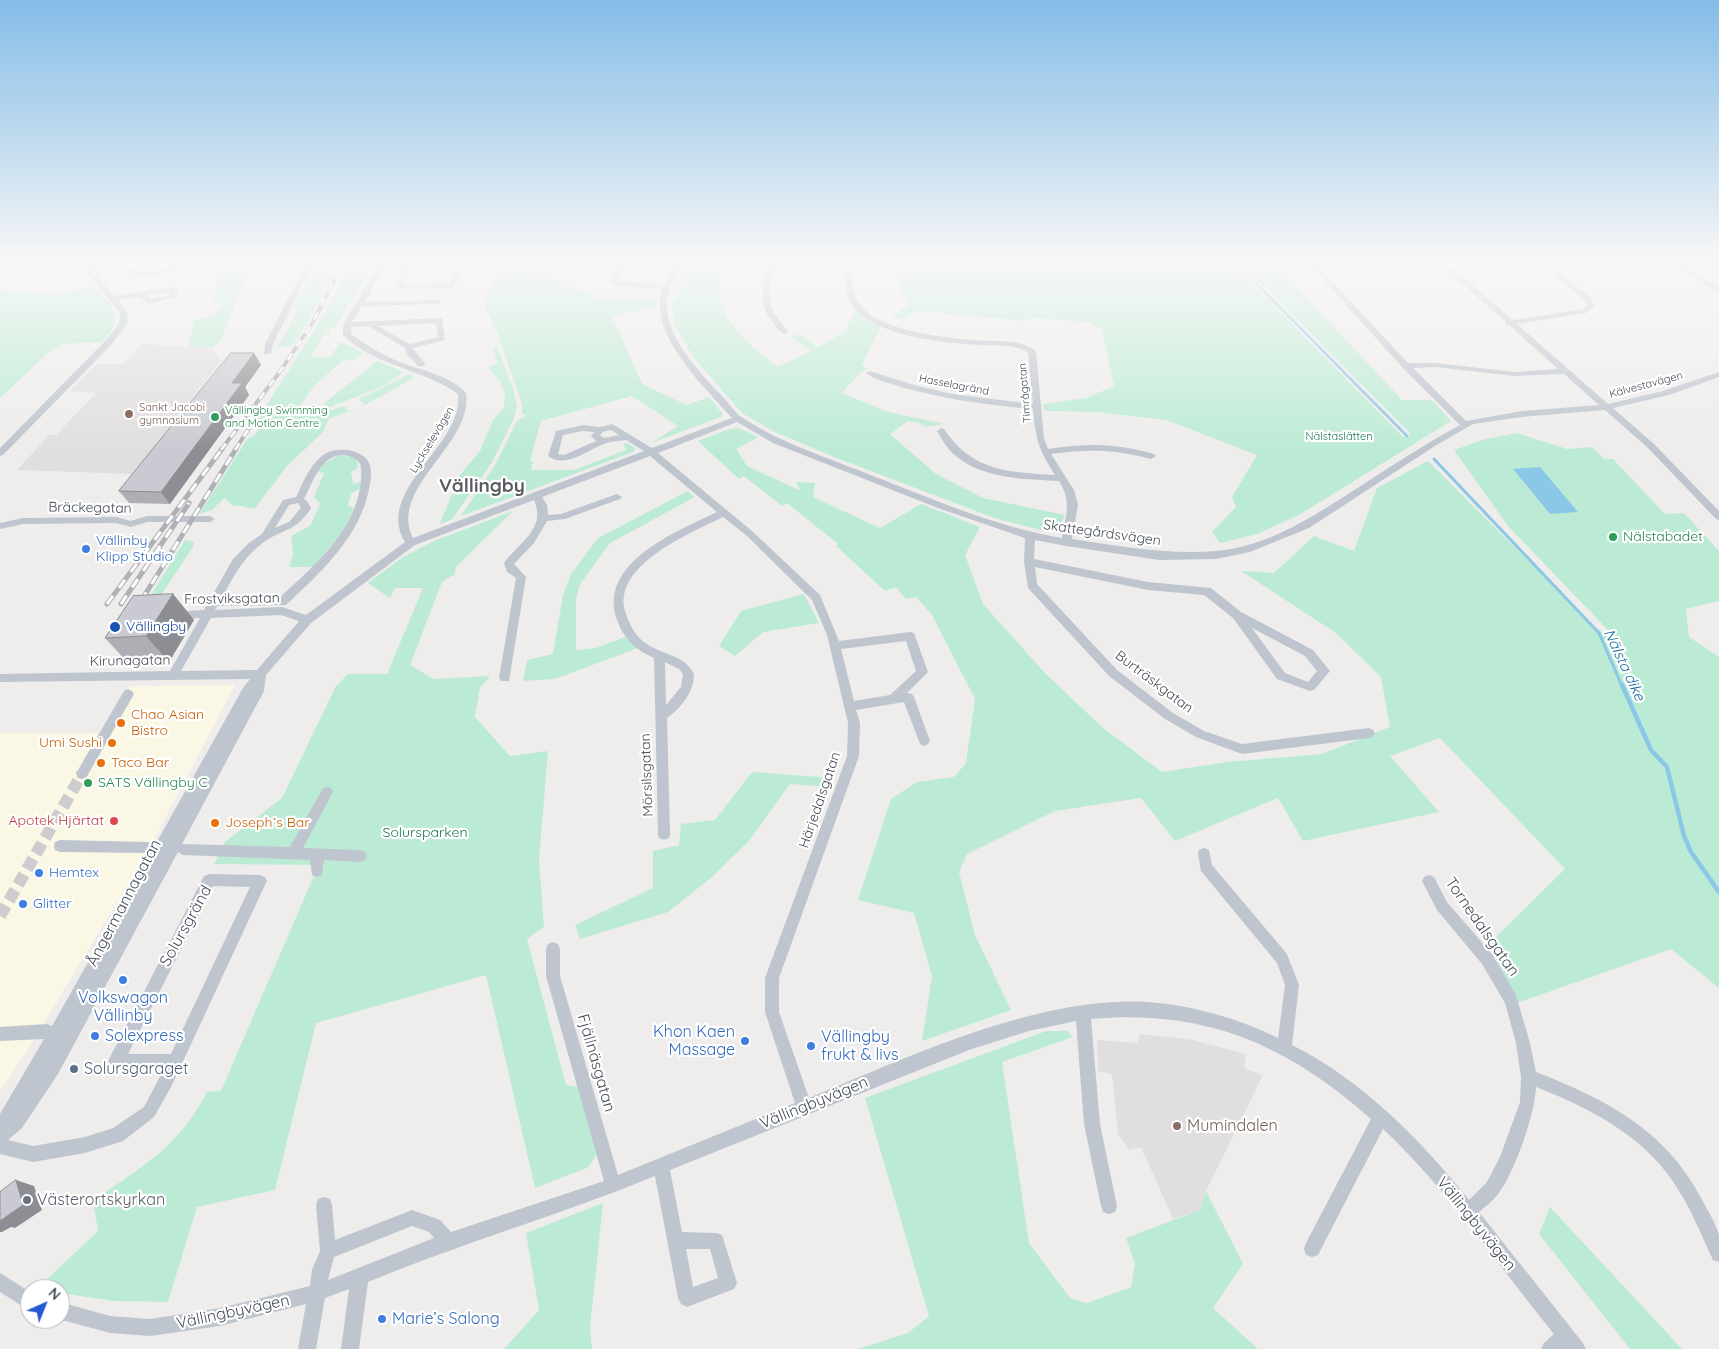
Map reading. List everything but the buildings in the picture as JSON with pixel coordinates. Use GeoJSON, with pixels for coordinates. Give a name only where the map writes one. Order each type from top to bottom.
{"type":"FeatureCollection","features":[{"type":"Feature","properties":{"kind":"street"},"geometry":{"type":"LineString","coordinates":[[0,453],[118,332],[122,325]]}},
{"type":"Feature","properties":{"kind":"street"},"geometry":{"type":"LineString","coordinates":[[267,353],[269,344],[279,325]]}},
{"type":"Feature","properties":{"kind":"street","name":"Lyckselevägen"},"geometry":{"type":"LineString","coordinates":[[346,325],[347,335],[367,348],[398,364],[423,369],[462,393],[463,409],[442,448],[411,495],[403,513],[404,526],[411,543]]}},
{"type":"Feature","properties":{"kind":"street"},"geometry":{"type":"LineString","coordinates":[[372,325],[409,347],[410,352],[423,369]]}},
{"type":"Feature","properties":{"kind":"street"},"geometry":{"type":"LineString","coordinates":[[409,347],[442,338],[440,325]]}},
{"type":"Feature","properties":{"kind":"street","name":"Skattegårdsvägen"},"geometry":{"type":"LineString","coordinates":[[669,325],[677,347],[738,419],[776,441],[957,512],[1030,536],[1159,556],[1216,555],[1250,550],[1306,526],[1432,444],[1465,425],[1480,420],[1522,414],[1606,407]]}},
{"type":"Feature","properties":{"kind":"street"},"geometry":{"type":"LineString","coordinates":[[778,325],[785,332]]}},
{"type":"Feature","properties":{"kind":"street","name":"Timrågatan"},"geometry":{"type":"LineString","coordinates":[[889,325],[919,335],[962,342],[1017,345],[1027,348],[1032,352],[1040,438],[1045,452],[1069,490],[1073,505],[1066,543]]}},
{"type":"Feature","properties":{"kind":"street"},"geometry":{"type":"LineString","coordinates":[[1368,325],[1465,425]]}},
{"type":"Feature","properties":{"kind":"street"},"geometry":{"type":"LineString","coordinates":[[1511,325],[1651,446],[1719,517]]}},
{"type":"Feature","properties":{"kind":"street"},"geometry":{"type":"LineString","coordinates":[[1406,366],[1436,365],[1514,374],[1564,371]]}},
{"type":"Feature","properties":{"kind":"street","name":"Hasselagränd"},"geometry":{"type":"LineString","coordinates":[[870,373],[894,383],[959,398],[1037,407]]}},
{"type":"Feature","properties":{"kind":"street","name":"Kälvestavägen"},"geometry":{"type":"LineString","coordinates":[[1606,407],[1666,393],[1719,374]]}},
{"type":"Feature","properties":{"kind":"street","name":"Ångermannagatan"},"geometry":{"type":"LineString","coordinates":[[0,1129],[100,956],[247,691],[307,620],[411,543],[738,419]]}},
{"type":"Feature","properties":{"kind":"street"},"geometry":{"type":"LineString","coordinates":[[626,437],[604,440],[565,458],[553,456],[559,432],[583,428],[599,430],[612,427],[650,451]]}},
{"type":"Feature","properties":{"kind":"street"},"geometry":{"type":"LineString","coordinates":[[599,430],[595,436],[604,440]]}},
{"type":"Feature","properties":{"kind":"street"},"geometry":{"type":"LineString","coordinates":[[941,431],[946,442],[966,459],[991,471],[1014,475],[1061,478]]}},
{"type":"Feature","properties":{"kind":"street"},"geometry":{"type":"LineString","coordinates":[[1045,452],[1101,445],[1126,448],[1151,456]]}},
{"type":"Feature","properties":{"kind":"street","name":"Härjedalsgatan"},"geometry":{"type":"LineString","coordinates":[[650,451],[749,533],[816,598],[835,646],[854,723],[852,756],[772,978],[772,1012],[804,1107]]}},
{"type":"Feature","properties":{"kind":"street"},"geometry":{"type":"LineString","coordinates":[[216,602],[282,602],[339,543],[359,508],[367,478],[364,461],[359,456],[342,452],[329,455],[322,460],[312,474],[299,500]]}},
{"type":"Feature","properties":{"kind":"street"},"geometry":{"type":"LineString","coordinates":[[505,678],[521,577],[511,569],[509,563],[539,531],[544,518],[542,504],[537,495]]}},
{"type":"Feature","properties":{"kind":"street"},"geometry":{"type":"LineString","coordinates":[[544,518],[562,517],[617,497]]}},
{"type":"Feature","properties":{"kind":"street"},"geometry":{"type":"LineString","coordinates":[[173,675],[237,562],[250,546],[297,523],[306,508],[304,503],[299,500],[286,502],[265,537]]}},
{"type":"Feature","properties":{"kind":"street","name":"Mörsilsgatan"},"geometry":{"type":"LineString","coordinates":[[660,716],[671,710],[688,683],[689,674],[684,666],[659,656],[639,644],[624,625],[618,605],[621,587],[638,561],[654,550],[724,512]]}},
{"type":"Feature","properties":{"kind":"street","name":"Bräckegatan"},"geometry":{"type":"LineString","coordinates":[[0,526],[24,521],[116,520],[131,524],[147,519],[210,519]]}},
{"type":"Feature","properties":{"kind":"street","name":"Burträskgatan"},"geometry":{"type":"LineString","coordinates":[[1030,536],[1029,562],[1032,585],[1113,673],[1169,716],[1200,734],[1242,749],[1369,733]]}},
{"type":"Feature","properties":{"kind":"street"},"geometry":{"type":"LineString","coordinates":[[1029,562],[1148,586],[1208,591],[1237,614],[1309,653],[1324,671],[1310,687],[1281,676],[1237,614]]}},
{"type":"Feature","properties":{"kind":"street","name":"Frostviksgatan"},"geometry":{"type":"LineString","coordinates":[[160,615],[282,611],[307,620]]}},
{"type":"Feature","properties":{"kind":"street"},"geometry":{"type":"LineString","coordinates":[[835,646],[910,636],[922,672],[892,700]]}},
{"type":"Feature","properties":{"kind":"street","name":"Mörsilsgatan"},"geometry":{"type":"LineString","coordinates":[[659,656],[664,834]]}},
{"type":"Feature","properties":{"kind":"street","name":"Ångermannagatan"},"geometry":{"type":"LineString","coordinates":[[0,1138],[16,1122],[53,1069],[258,691],[260,674]]}},
{"type":"Feature","properties":{"kind":"street","name":"Kirunagatan"},"geometry":{"type":"LineString","coordinates":[[0,678],[260,674]]}},
{"type":"Feature","properties":{"kind":"street"},"geometry":{"type":"LineString","coordinates":[[82,774],[128,694]]}},
{"type":"Feature","properties":{"kind":"street"},"geometry":{"type":"LineString","coordinates":[[850,706],[908,697],[924,741]]}},
{"type":"Feature","properties":{"kind":"street"},"geometry":{"type":"LineString","coordinates":[[294,853],[327,792]]}},
{"type":"Feature","properties":{"kind":"street"},"geometry":{"type":"LineString","coordinates":[[60,846],[148,848]]}},
{"type":"Feature","properties":{"kind":"street"},"geometry":{"type":"LineString","coordinates":[[183,848],[360,856]]}},
{"type":"Feature","properties":{"kind":"street"},"geometry":{"type":"LineString","coordinates":[[317,871],[318,854]]}},
{"type":"Feature","properties":{"kind":"street"},"geometry":{"type":"LineString","coordinates":[[1204,854],[1206,867],[1282,959],[1292,985],[1284,1049]]}},
{"type":"Feature","properties":{"kind":"street","name":"Solursgränd"},"geometry":{"type":"LineString","coordinates":[[0,1146],[33,1154],[85,1146],[117,1135],[149,1112],[175,1062],[260,881],[209,880],[116,1061],[175,1062]]}},
{"type":"Feature","properties":{"kind":"street","name":"Tornedalsgatan"},"geometry":{"type":"LineString","coordinates":[[1429,881],[1442,906],[1487,959],[1511,1000],[1523,1043],[1529,1077],[1528,1102],[1507,1161],[1493,1188],[1468,1212]]}},
{"type":"Feature","properties":{"kind":"street","name":"Fjällnäsgatan"},"geometry":{"type":"LineString","coordinates":[[553,949],[552,976],[613,1185]]}},
{"type":"Feature","properties":{"kind":"street","name":"Vällingbyvägen"},"geometry":{"type":"LineString","coordinates":[[70,1314],[97,1322],[130,1328],[185,1324],[276,1305],[318,1292],[448,1240],[556,1207],[936,1055],[1027,1023],[1083,1013],[1121,1009],[1173,1011],[1241,1028],[1284,1049],[1337,1081],[1381,1117],[1418,1154],[1468,1212],[1571,1342],[1550,1349]]}},
{"type":"Feature","properties":{"kind":"street"},"geometry":{"type":"LineString","coordinates":[[1083,1013],[1092,1124],[1109,1206]]}},
{"type":"Feature","properties":{"kind":"street"},"geometry":{"type":"LineString","coordinates":[[0,1034],[47,1031]]}},
{"type":"Feature","properties":{"kind":"street"},"geometry":{"type":"LineString","coordinates":[[1529,1077],[1564,1090],[1638,1131],[1671,1164],[1693,1199],[1719,1254]]}},
{"type":"Feature","properties":{"kind":"street"},"geometry":{"type":"LineString","coordinates":[[1312,1250],[1381,1117]]}},
{"type":"Feature","properties":{"kind":"street"},"geometry":{"type":"LineString","coordinates":[[661,1166],[675,1240]]}},
{"type":"Feature","properties":{"kind":"street"},"geometry":{"type":"LineString","coordinates":[[307,1349],[321,1270],[328,1251],[324,1205]]}},
{"type":"Feature","properties":{"kind":"street"},"geometry":{"type":"LineString","coordinates":[[328,1251],[412,1218],[434,1226],[448,1240]]}},
{"type":"Feature","properties":{"kind":"street"},"geometry":{"type":"LineString","coordinates":[[350,1349],[360,1276]]}},
{"type":"Feature","properties":{"kind":"street"},"geometry":{"type":"LineString","coordinates":[[0,1282],[20,1295]]}},
{"type":"Feature","properties":{"kind":"shaded area","name":"Sankt Jacobi gymnasium"},"geometry":{"type":"Polygon","coordinates":[[[142,344],[212,348],[221,361],[133,474],[17,470],[49,435],[56,435],[96,393],[70,391],[97,364],[123,364],[142,344]]]}},
{"type":"Feature","properties":{"kind":"shaded area"},"geometry":{"type":"Polygon","coordinates":[[[235,685],[148,851],[32,1043],[0,1091],[0,733],[100,733],[130,686],[235,685]]]}},
{"type":"Feature","properties":{"kind":"shaded area","name":"Mumindalen"},"geometry":{"type":"Polygon","coordinates":[[[1139,1034],[1189,1039],[1246,1054],[1244,1068],[1263,1075],[1206,1191],[1200,1210],[1173,1219],[1141,1147],[1129,1150],[1118,1134],[1112,1074],[1098,1071],[1097,1040],[1138,1043],[1139,1034]]]}},
{"type":"Feature","properties":{"kind":"green space"},"geometry":{"type":"Polygon","coordinates":[[[0,325],[114,325],[102,342],[64,344],[47,354],[0,398],[0,325]]]}},
{"type":"Feature","properties":{"kind":"green space"},"geometry":{"type":"Polygon","coordinates":[[[193,325],[227,325],[221,341],[212,348],[189,346],[193,325]]]}},
{"type":"Feature","properties":{"kind":"green space"},"geometry":{"type":"Polygon","coordinates":[[[290,325],[306,325],[293,345],[277,348],[290,325]]]}},
{"type":"Feature","properties":{"kind":"green space"},"geometry":{"type":"Polygon","coordinates":[[[317,325],[338,325],[329,328],[329,334],[324,335],[311,357],[331,357],[340,341],[363,353],[353,360],[342,361],[315,385],[299,407],[318,412],[327,401],[377,361],[404,372],[383,386],[320,411],[324,413],[343,406],[349,411],[329,419],[322,433],[287,466],[255,508],[234,506],[224,498],[212,510],[199,514],[248,438],[254,436],[260,427],[254,425],[317,325]]]}},
{"type":"Feature","properties":{"kind":"green space"},"geometry":{"type":"Polygon","coordinates":[[[493,325],[616,325],[642,384],[687,405],[709,397],[723,414],[721,417],[651,443],[678,426],[632,396],[541,421],[530,461],[533,461],[531,470],[574,470],[626,450],[623,444],[627,443],[635,448],[633,452],[461,516],[495,465],[517,421],[526,416],[522,413],[522,404],[493,325]]]}},
{"type":"Feature","properties":{"kind":"green space"},"geometry":{"type":"Polygon","coordinates":[[[674,325],[733,325],[753,346],[778,367],[811,351],[791,337],[799,334],[818,347],[845,332],[848,325],[881,326],[862,365],[868,369],[860,373],[842,393],[889,412],[945,424],[925,427],[920,423],[908,421],[890,434],[936,474],[983,498],[1065,515],[1057,531],[1049,532],[997,519],[834,457],[773,431],[742,413],[693,357],[674,325]]]}},
{"type":"Feature","properties":{"kind":"green space","name":"Nälstaslätten"},"geometry":{"type":"Polygon","coordinates":[[[1094,325],[1293,325],[1403,437],[1411,434],[1303,325],[1332,325],[1402,400],[1432,400],[1451,421],[1299,515],[1257,534],[1220,543],[1212,532],[1236,507],[1232,497],[1257,455],[1166,420],[1096,412],[1044,411],[1043,404],[1086,398],[1114,386],[1102,330],[1094,325]]]}},
{"type":"Feature","properties":{"kind":"green space"},"geometry":{"type":"Polygon","coordinates":[[[497,346],[513,389],[517,406],[514,418],[491,464],[452,519],[441,524],[460,475],[480,451],[493,420],[504,407],[505,394],[500,381],[488,368],[497,363],[493,347],[497,346]]]}},
{"type":"Feature","properties":{"kind":"green space"},"geometry":{"type":"Polygon","coordinates":[[[409,374],[418,380],[414,378],[365,405],[359,399],[409,374]]]}},
{"type":"Feature","properties":{"kind":"green space"},"geometry":{"type":"Polygon","coordinates":[[[738,428],[759,437],[736,449],[747,466],[801,491],[796,482],[815,483],[813,497],[880,528],[921,504],[980,527],[965,555],[983,604],[1044,672],[1103,728],[1162,772],[1227,762],[1322,754],[1390,727],[1381,677],[1336,633],[1241,571],[1274,573],[1314,536],[1354,551],[1377,488],[1428,461],[1594,626],[1629,652],[1507,525],[1454,450],[1485,439],[1517,433],[1567,449],[1592,447],[1604,459],[1613,459],[1665,514],[1684,513],[1719,551],[1719,601],[1686,609],[1689,637],[1719,657],[1719,988],[1671,949],[1517,1003],[1511,987],[1496,962],[1503,957],[1491,942],[1565,869],[1440,738],[1390,756],[1439,812],[1303,841],[1278,798],[1175,841],[1141,798],[1055,811],[967,854],[959,872],[975,935],[1011,1010],[922,1041],[932,976],[914,913],[858,900],[891,799],[917,782],[954,777],[966,763],[975,699],[932,615],[916,597],[906,599],[896,587],[885,591],[836,546],[838,544],[787,503],[782,506],[744,476],[739,479],[698,441],[729,429],[738,428]]]}},
{"type":"Feature","properties":{"kind":"green space"},"geometry":{"type":"Polygon","coordinates":[[[340,455],[357,458],[358,468],[351,472],[353,484],[360,482],[360,489],[351,493],[348,506],[354,508],[344,530],[313,567],[289,567],[293,554],[291,536],[310,526],[320,504],[314,497],[324,473],[317,472],[321,465],[340,455]]]}},
{"type":"Feature","properties":{"kind":"green space"},"geometry":{"type":"Polygon","coordinates":[[[688,491],[695,497],[610,543],[580,584],[576,599],[576,650],[596,648],[625,637],[638,648],[555,679],[523,681],[527,660],[553,654],[563,595],[571,574],[598,538],[688,491]]]}},
{"type":"Feature","properties":{"kind":"green space","name":"Solursparken"},"geometry":{"type":"Polygon","coordinates":[[[513,511],[456,567],[455,574],[442,582],[410,665],[434,679],[490,676],[480,688],[475,717],[510,756],[548,751],[539,860],[544,927],[527,939],[566,1085],[579,1087],[597,1153],[589,1167],[535,1188],[486,975],[316,1023],[275,1190],[197,1207],[168,1302],[114,1301],[70,1294],[70,1279],[47,1279],[98,1231],[93,1201],[143,1166],[171,1142],[196,1111],[207,1092],[221,1091],[316,871],[315,865],[214,864],[225,842],[282,798],[336,686],[348,674],[387,674],[423,588],[395,588],[390,598],[368,583],[403,557],[434,541],[513,511]]]}},
{"type":"Feature","properties":{"kind":"green space"},"geometry":{"type":"Polygon","coordinates":[[[185,540],[194,542],[193,547],[159,598],[146,603],[185,540]]]}},
{"type":"Feature","properties":{"kind":"green space"},"geometry":{"type":"Polygon","coordinates":[[[804,594],[819,623],[763,632],[735,656],[719,646],[741,611],[804,594]]]}},
{"type":"Feature","properties":{"kind":"green space"},"geometry":{"type":"Polygon","coordinates":[[[752,772],[834,778],[829,787],[790,784],[748,842],[712,877],[668,912],[580,939],[575,925],[653,888],[653,851],[679,845],[681,824],[715,820],[752,772]]]}},
{"type":"Feature","properties":{"kind":"green space"},"geometry":{"type":"Polygon","coordinates":[[[1046,1031],[1067,1031],[1073,1037],[1002,1062],[1029,1243],[1070,1298],[1087,1303],[1131,1287],[1135,1263],[1126,1238],[1200,1210],[1206,1191],[1243,1264],[1213,1308],[1258,1349],[858,1349],[908,1333],[929,1316],[865,1098],[1046,1031]]]}},
{"type":"Feature","properties":{"kind":"green space"},"geometry":{"type":"Polygon","coordinates":[[[603,1203],[590,1328],[592,1349],[504,1349],[539,1310],[526,1233],[603,1203]]]}},
{"type":"Feature","properties":{"kind":"green space"},"geometry":{"type":"Polygon","coordinates":[[[1550,1207],[1682,1349],[1630,1349],[1539,1234],[1550,1207]]]}},
{"type":"Feature","properties":{"kind":"water"},"geometry":{"type":"Polygon","coordinates":[[[1540,467],[1578,512],[1550,514],[1513,469],[1540,467]]]}},
{"type":"Feature","properties":{"kind":"waterway","name":"Nälsta dike"},"geometry":{"type":"LineString","coordinates":[[1297,325],[1407,436]]}},
{"type":"Feature","properties":{"kind":"waterway","name":"Nälsta dike"},"geometry":{"type":"LineString","coordinates":[[1434,459],[1599,633],[1622,686]]}},
{"type":"Feature","properties":{"kind":"waterway","name":"Nälsta dike"},"geometry":{"type":"LineString","coordinates":[[1622,685],[1651,750],[1667,767],[1684,836],[1691,852],[1719,892]]}},
{"type":"Feature","properties":{"kind":"tunnel"},"geometry":{"type":"LineString","coordinates":[[0,916],[82,774]]}},
{"type":"Feature","properties":{"kind":"railway"},"geometry":{"type":"LineString","coordinates":[[221,450],[279,373],[311,325]]}},
{"type":"Feature","properties":{"kind":"railway"},"geometry":{"type":"LineString","coordinates":[[235,450],[262,408]]}},
{"type":"Feature","properties":{"kind":"railway"},"geometry":{"type":"LineString","coordinates":[[107,604],[222,449]]}},
{"type":"Feature","properties":{"kind":"railway"},"geometry":{"type":"LineString","coordinates":[[141,601],[236,449]]}},
{"type":"Feature","properties":{"kind":"railway"},"geometry":{"type":"LineString","coordinates":[[121,604],[189,503]]}},
{"type":"Feature","properties":{"kind":"place","name":"Sankt Jacobi gymnasium"},"geometry":{"type":"Point","coordinates":[129,414]}},
{"type":"Feature","properties":{"kind":"place","name":"Vällingby Swimming and Motion Centre"},"geometry":{"type":"Point","coordinates":[215,417]}},
{"type":"Feature","properties":{"kind":"place","name":"Nälstabadet"},"geometry":{"type":"Point","coordinates":[1613,537]}},
{"type":"Feature","properties":{"kind":"place","name":"Vällinby Klipp Studio"},"geometry":{"type":"Point","coordinates":[86,549]}},
{"type":"Feature","properties":{"kind":"place","name":"Vällingby"},"geometry":{"type":"Point","coordinates":[115,627]}},
{"type":"Feature","properties":{"kind":"place","name":"Chao Asian Bistro"},"geometry":{"type":"Point","coordinates":[121,723]}},
{"type":"Feature","properties":{"kind":"place","name":"Umi Sushi"},"geometry":{"type":"Point","coordinates":[112,743]}},
{"type":"Feature","properties":{"kind":"place","name":"Taco Bar"},"geometry":{"type":"Point","coordinates":[101,763]}},
{"type":"Feature","properties":{"kind":"place","name":"SATS Vällingby C"},"geometry":{"type":"Point","coordinates":[88,783]}},
{"type":"Feature","properties":{"kind":"place","name":"Apotek Hjärtat"},"geometry":{"type":"Point","coordinates":[114,821]}},
{"type":"Feature","properties":{"kind":"place","name":"Joseph´s Bar"},"geometry":{"type":"Point","coordinates":[215,823]}},
{"type":"Feature","properties":{"kind":"place","name":"Hemtex"},"geometry":{"type":"Point","coordinates":[39,873]}},
{"type":"Feature","properties":{"kind":"place","name":"Glitter"},"geometry":{"type":"Point","coordinates":[23,904]}},
{"type":"Feature","properties":{"kind":"place","name":"Volkswagon Vällinby"},"geometry":{"type":"Point","coordinates":[123,980]}},
{"type":"Feature","properties":{"kind":"place","name":"Solexpress"},"geometry":{"type":"Point","coordinates":[95,1036]}},
{"type":"Feature","properties":{"kind":"place","name":"Khon Kaen Massage"},"geometry":{"type":"Point","coordinates":[745,1041]}},
{"type":"Feature","properties":{"kind":"place","name":"Vällingby frukt & livs"},"geometry":{"type":"Point","coordinates":[811,1046]}},
{"type":"Feature","properties":{"kind":"place","name":"Solursgaraget"},"geometry":{"type":"Point","coordinates":[74,1069]}},
{"type":"Feature","properties":{"kind":"place","name":"Mumindalen"},"geometry":{"type":"Point","coordinates":[1177,1126]}},
{"type":"Feature","properties":{"kind":"place","name":"Västerortskyrkan"},"geometry":{"type":"Point","coordinates":[27,1200]}},
{"type":"Feature","properties":{"kind":"place","name":"Marie’s Salong"},"geometry":{"type":"Point","coordinates":[382,1319]}},
{"type":"Feature","properties":{"kind":"district","name":"Vällingby"},"geometry":{"type":"Point","coordinates":[482,486]}}]}
